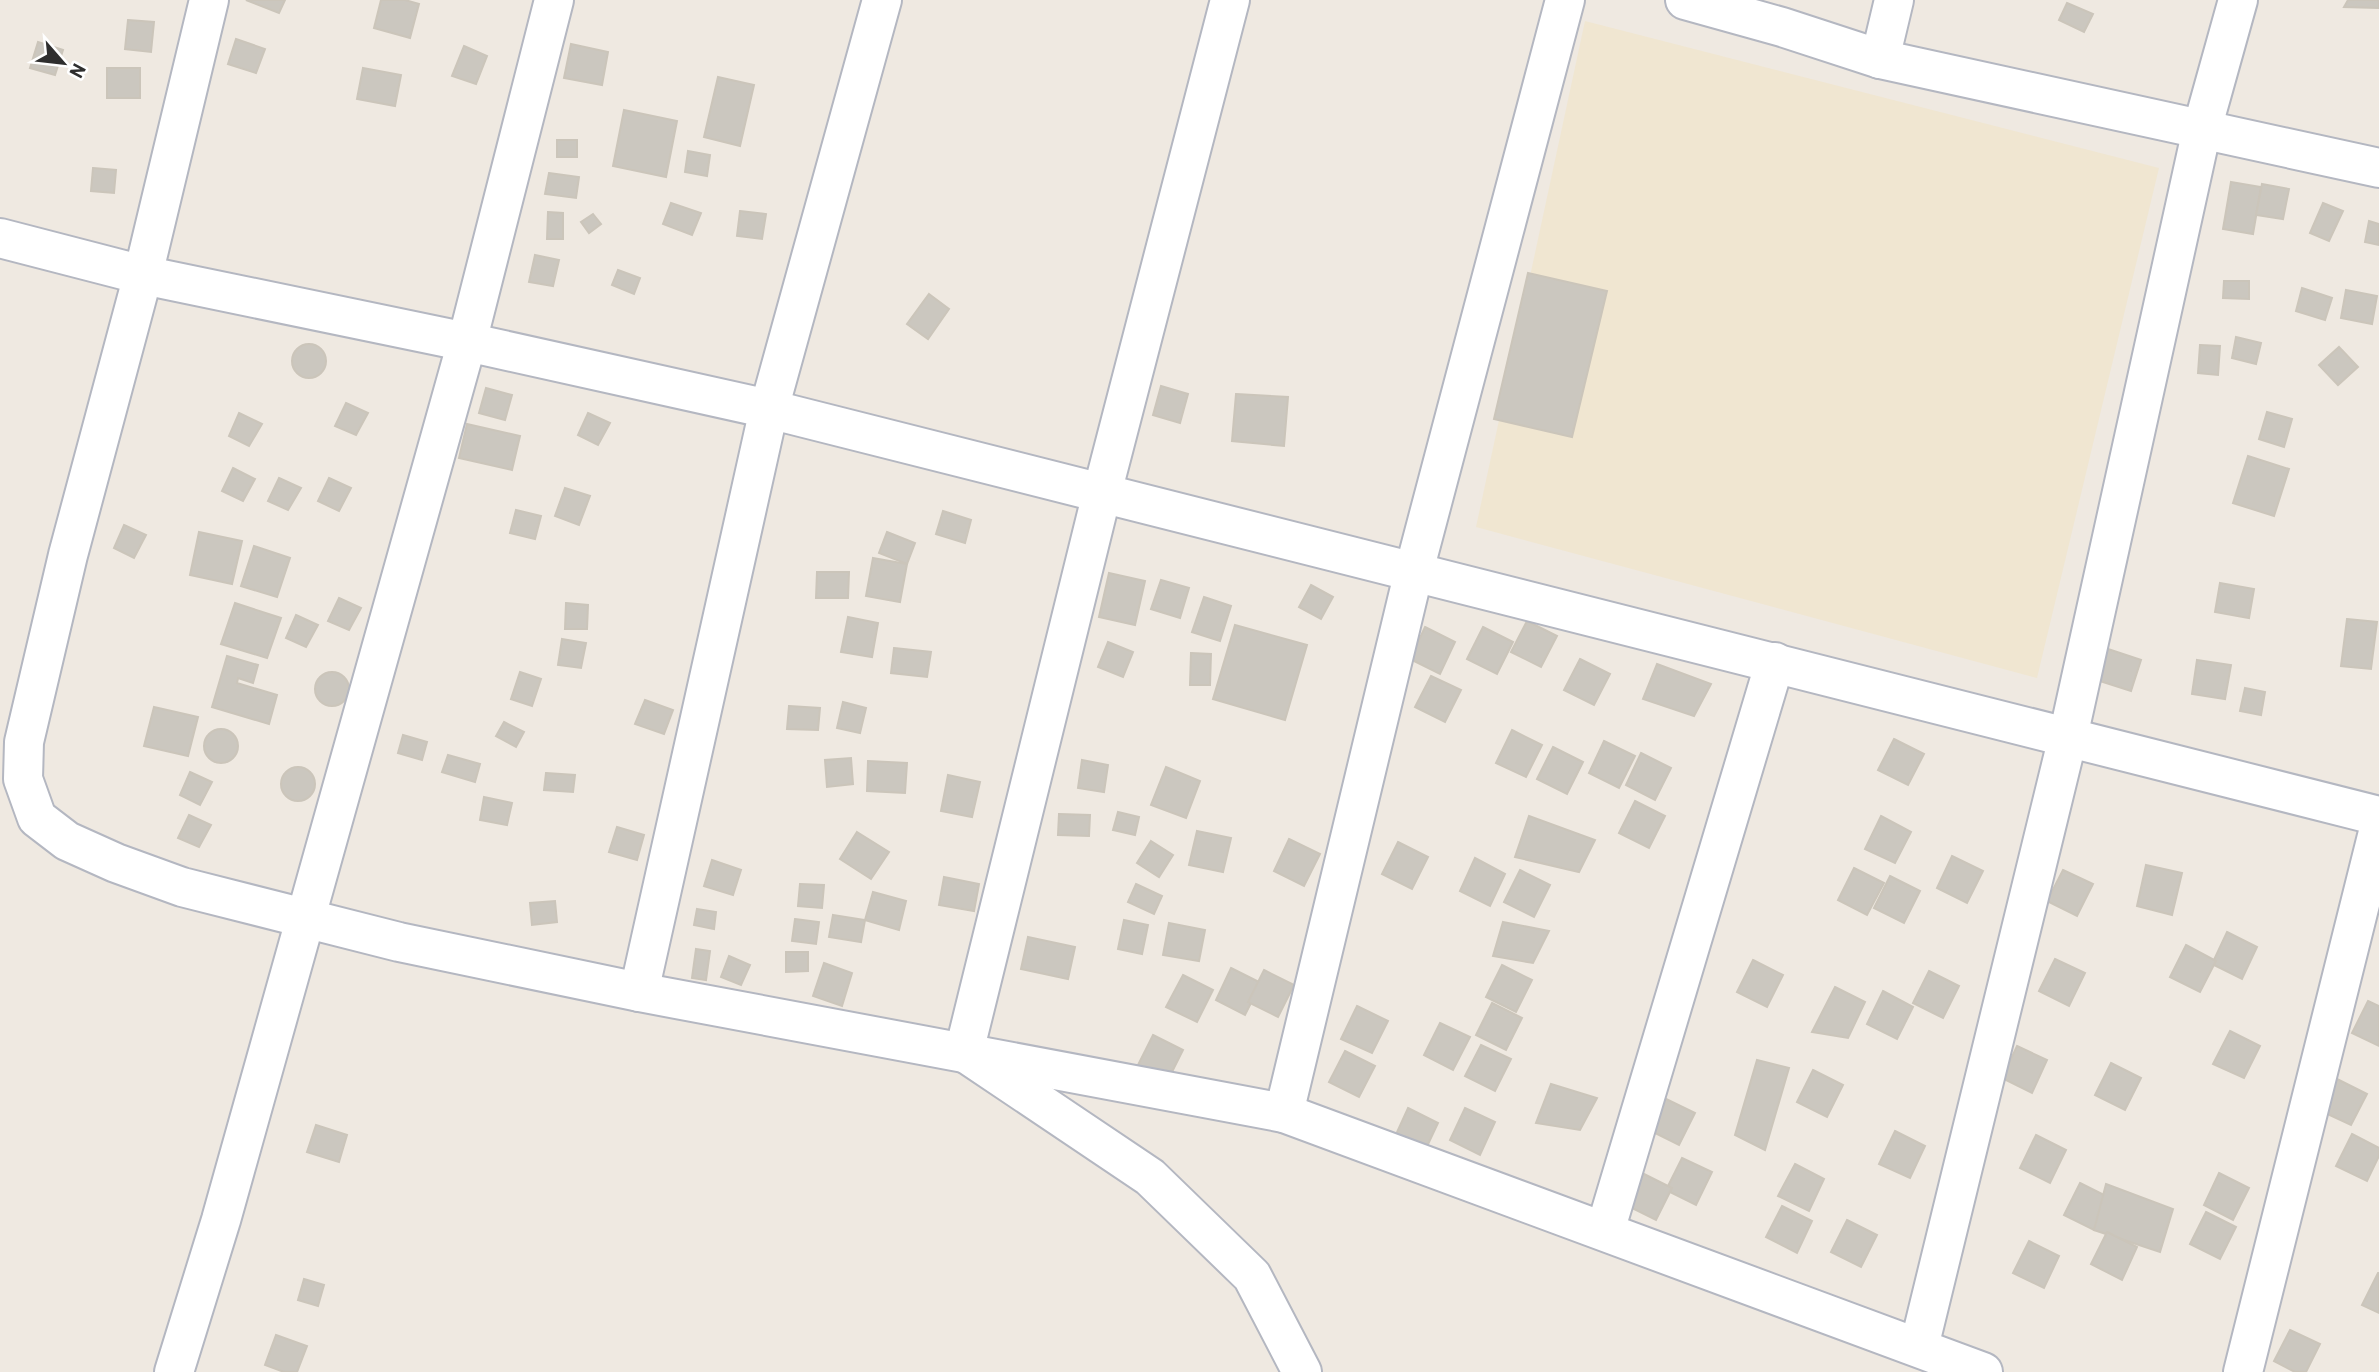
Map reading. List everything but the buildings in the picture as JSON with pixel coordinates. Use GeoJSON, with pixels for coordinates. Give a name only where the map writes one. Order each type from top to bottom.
{"type":"FeatureCollection","features":[{"type":"Feature","properties":{"kind":"street"},"geometry":{"type":"LineString","coordinates":[[209,0],[143,275],[37,680],[24,741],[23,779],[37,818],[67,841],[116,863],[182,887],[399,943],[639,992],[1284,1113],[1983,1372]]}},
{"type":"Feature","properties":{"kind":"street"},"geometry":{"type":"LineString","coordinates":[[174,1372],[221,1220],[307,918],[467,342],[554,0]]}},
{"type":"Feature","properties":{"kind":"street"},"geometry":{"type":"LineString","coordinates":[[639,992],[769,409],[882,0]]}},
{"type":"Feature","properties":{"kind":"street"},"geometry":{"type":"LineString","coordinates":[[964,1052],[1102,493],[1230,0]]}},
{"type":"Feature","properties":{"kind":"street"},"geometry":{"type":"LineString","coordinates":[[1284,1113],[1414,571],[1565,0]]}},
{"type":"Feature","properties":{"kind":"street"},"geometry":{"type":"LineString","coordinates":[[1685,0],[1782,27],[1880,59],[2379,168]]}},
{"type":"Feature","properties":{"kind":"street"},"geometry":{"type":"LineString","coordinates":[[1880,59],[1894,0]]}},
{"type":"Feature","properties":{"kind":"street"},"geometry":{"type":"LineString","coordinates":[[1919,1347],[2068,737],[2202,129],[2238,0]]}},
{"type":"Feature","properties":{"kind":"street"},"geometry":{"type":"LineString","coordinates":[[0,238],[143,275],[467,342],[769,409],[2379,816]]}},
{"type":"Feature","properties":{"kind":"street"},"geometry":{"type":"LineString","coordinates":[[1605,1231],[1775,662]]}},
{"type":"Feature","properties":{"kind":"street"},"geometry":{"type":"LineString","coordinates":[[2244,1372],[2379,828]]}},
{"type":"Feature","properties":{"kind":"street"},"geometry":{"type":"LineString","coordinates":[[964,1052],[1160,1186],[1252,1276],[1302,1372]]}},
{"type":"Feature","properties":{"kind":"shaded area"},"geometry":{"type":"Polygon","coordinates":[[[1585,21],[2159,168],[2037,678],[1476,527],[1585,21]]]}}]}
